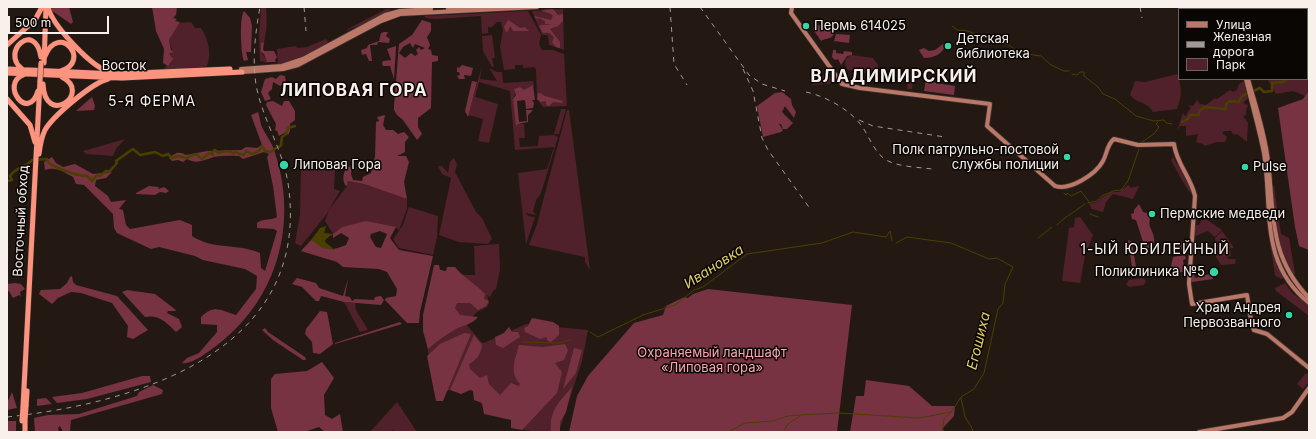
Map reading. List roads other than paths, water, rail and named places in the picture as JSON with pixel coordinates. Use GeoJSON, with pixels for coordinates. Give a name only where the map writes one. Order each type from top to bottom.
{"type":"FeatureCollection","features":[{"type":"Feature","properties":{"kind":"highway"},"geometry":{"type":"LineString","coordinates":[[7,45],[35,20],[45,7],[54,21],[90,61],[102,70],[118,76]]}},
{"type":"Feature","properties":{"kind":"highway","name":"Восточный обход"},"geometry":{"type":"LineString","coordinates":[[24,421],[45,7]]}},
{"type":"Feature","properties":{"kind":"highway"},"geometry":{"type":"LineString","coordinates":[[41,82],[37,95],[32,101],[23,103],[16,101],[10,93],[11,85],[17,77],[25,72],[12,59],[12,50],[17,43],[26,40],[34,42],[39,49],[43,60]]}},
{"type":"Feature","properties":{"kind":"highway"},"geometry":{"type":"LineString","coordinates":[[41,82],[45,96],[49,102],[57,105],[64,104],[71,98],[72,89],[68,81],[57,74],[68,68],[73,62],[74,54],[70,46],[63,43],[55,43],[49,48],[43,60]]}},
{"type":"Feature","properties":{"kind":"highway","name":"Восток"},"geometry":{"type":"LineString","coordinates":[[7,69],[25,72],[118,76],[241,70]]}},
{"type":"Feature","properties":{"kind":"highway","name":"Восток"},"geometry":{"type":"LineString","coordinates":[[7,73],[25,72]]}},
{"type":"Feature","properties":{"kind":"highway"},"geometry":{"type":"LineString","coordinates":[[37,154],[43,134],[53,120],[93,85],[103,80],[118,76]]}},
{"type":"Feature","properties":{"kind":"highway"},"geometry":{"type":"LineString","coordinates":[[7,99],[31,127],[37,154]]}},
{"type":"Feature","properties":{"kind":"highway"},"geometry":{"type":"LineString","coordinates":[[22,432],[24,421]]}},
{"type":"Feature","properties":{"kind":"highway"},"geometry":{"type":"LineString","coordinates":[[24,421],[25,432]]}},
{"type":"Feature","properties":{"kind":"main road"},"geometry":{"type":"LineString","coordinates":[[472,9],[487,7]]}},
{"type":"Feature","properties":{"kind":"main road"},"geometry":{"type":"LineString","coordinates":[[241,70],[283,69],[298,65],[376,23],[400,14],[472,9],[537,7]]}},
{"type":"Feature","properties":{"kind":"main road"},"geometry":{"type":"LineString","coordinates":[[792,7],[791,13],[842,84],[860,88],[990,104],[987,126],[1055,186],[1067,186],[1096,170],[1103,162],[1111,142],[1114,139],[1119,139],[1138,145],[1174,144],[1177,156],[1191,182],[1195,198],[1189,284],[1192,304],[1247,295],[1253,328],[1268,335],[1309,368]]}},
{"type":"Feature","properties":{"kind":"main road"},"geometry":{"type":"LineString","coordinates":[[1247,80],[1267,153],[1276,237],[1285,266],[1309,303]]}},
{"type":"Feature","properties":{"kind":"main road"},"geometry":{"type":"LineString","coordinates":[[1257,116],[1264,154],[1274,251],[1280,269],[1287,281],[1296,292],[1309,298]]}},
{"type":"Feature","properties":{"kind":"main road"},"geometry":{"type":"LineString","coordinates":[[1161,145],[1169,148],[1184,169]]}},
{"type":"Feature","properties":{"kind":"main road"},"geometry":{"type":"LineString","coordinates":[[1280,269],[1281,264],[1285,266]]}},
{"type":"Feature","properties":{"kind":"main road"},"geometry":{"type":"LineString","coordinates":[[1296,292],[1299,291],[1300,288]]}},
{"type":"Feature","properties":{"kind":"main road"},"geometry":{"type":"LineString","coordinates":[[1199,432],[1283,418],[1292,411],[1309,388]]}},
{"type":"Feature","properties":{"kind":"waterway"},"geometry":{"type":"LineString","coordinates":[[952,26],[957,30],[968,31],[987,39],[1009,45],[1019,53],[1041,56],[1051,65],[1064,71],[1069,71]]}},
{"type":"Feature","properties":{"kind":"waterway"},"geometry":{"type":"LineString","coordinates":[[1072,74],[1077,75],[1080,72],[1084,72],[1084,76],[1098,87],[1103,94],[1115,99],[1136,116],[1154,121],[1164,120],[1166,123],[1172,124]]}},
{"type":"Feature","properties":{"kind":"waterway","name":"Егошиха"},"geometry":{"type":"LineString","coordinates":[[1182,122],[1188,119],[1190,115],[1199,115],[1199,111],[1205,107],[1226,109],[1226,104],[1230,101],[1239,102],[1242,96],[1260,88],[1264,92],[1272,91],[1272,83],[1283,82],[1286,80]]}},
{"type":"Feature","properties":{"kind":"waterway","name":"Егошиха"},"geometry":{"type":"LineString","coordinates":[[1142,142],[1154,134],[1159,127],[1156,124],[1158,122]]}},
{"type":"Feature","properties":{"kind":"waterway"},"geometry":{"type":"LineString","coordinates":[[279,147],[281,145],[282,137],[286,134],[288,128],[295,126]]}},
{"type":"Feature","properties":{"kind":"waterway"},"geometry":{"type":"LineString","coordinates":[[7,181],[12,180],[10,176],[12,173],[32,160],[47,159],[58,168],[71,173],[87,176],[92,181],[97,175],[100,176],[106,171],[110,171],[117,163],[116,161],[133,149],[140,155],[155,152],[163,156],[168,154],[172,158],[178,156],[186,158],[196,154],[202,159],[209,153],[213,155],[212,152],[215,150],[218,153],[226,151],[244,155],[246,151],[253,154],[259,151],[262,146],[265,151],[271,152],[276,148]]}},
{"type":"Feature","properties":{"kind":"waterway","name":"Егошиха"},"geometry":{"type":"LineString","coordinates":[[1088,203],[1097,201],[1102,196],[1113,191],[1121,190],[1128,181],[1139,149]]}},
{"type":"Feature","properties":{"kind":"waterway"},"geometry":{"type":"LineString","coordinates":[[1064,193],[1071,196],[1081,191],[1089,202]]}},
{"type":"Feature","properties":{"kind":"waterway","name":"Егошиха"},"geometry":{"type":"LineString","coordinates":[[1068,216],[1085,204]]}},
{"type":"Feature","properties":{"kind":"waterway"},"geometry":{"type":"LineString","coordinates":[[1090,214],[1098,217]]}},
{"type":"Feature","properties":{"kind":"waterway","name":"Егошиха"},"geometry":{"type":"LineString","coordinates":[[1057,225],[1067,216]]}},
{"type":"Feature","properties":{"kind":"waterway","name":"Егошиха"},"geometry":{"type":"LineString","coordinates":[[1038,238],[1052,227]]}},
{"type":"Feature","properties":{"kind":"waterway","name":"Ивановка"},"geometry":{"type":"LineString","coordinates":[[590,332],[598,337],[643,315],[675,305],[694,290],[703,287],[747,254],[822,243],[853,232],[886,237],[890,231],[892,241]]}},
{"type":"Feature","properties":{"kind":"waterway","name":"Егошиха"},"geometry":{"type":"LineString","coordinates":[[896,243],[907,237],[951,243],[989,259],[997,258],[1013,267],[1005,284],[1003,303],[998,309],[984,373],[974,389],[961,397],[951,412],[944,419],[942,432]]}},
{"type":"Feature","properties":{"kind":"waterway","name":"Ивановка"},"geometry":{"type":"LineString","coordinates":[[522,342],[560,343],[572,339]]}},
{"type":"Feature","properties":{"kind":"waterway"},"geometry":{"type":"LineString","coordinates":[[961,398],[965,417],[973,432]]}},
{"type":"Feature","properties":{"kind":"waterway"},"geometry":{"type":"LineString","coordinates":[[728,432],[745,423],[773,421],[788,416],[838,413],[919,418],[951,412]]}},
{"type":"Feature","properties":{"kind":"waterway","name":"Егошиха"},"geometry":{"type":"LineString","coordinates":[[783,432],[788,424],[800,416]]}},
{"type":"Feature","properties":{"kind":"railway"},"geometry":{"type":"LineString","coordinates":[[7,417],[58,410],[110,398],[160,381],[206,358],[245,327],[273,288],[288,241],[288,183],[282,160],[261,105],[256,84],[254,50],[260,7]]}},
{"type":"Feature","properties":{"kind":"railway"},"geometry":{"type":"LineString","coordinates":[[304,7],[306,31]]}},
{"type":"Feature","properties":{"kind":"railway"},"geometry":{"type":"LineString","coordinates":[[670,7],[674,64],[687,85]]}},
{"type":"Feature","properties":{"kind":"railway"},"geometry":{"type":"LineString","coordinates":[[700,7],[749,75],[762,84],[785,91]]}},
{"type":"Feature","properties":{"kind":"railway"},"geometry":{"type":"LineString","coordinates":[[1140,7],[1142,18]]}},
{"type":"Feature","properties":{"kind":"railway"},"geometry":{"type":"LineString","coordinates":[[743,69],[753,91],[762,138],[768,150],[811,210]]}},
{"type":"Feature","properties":{"kind":"railway"},"geometry":{"type":"LineString","coordinates":[[806,92],[829,100],[856,119],[875,148],[886,160],[902,165],[932,169]]}},
{"type":"Feature","properties":{"kind":"railway"},"geometry":{"type":"LineString","coordinates":[[859,120],[873,126],[945,137]]}},
{"type":"Feature","properties":{"kind":"place","name":"Пермь 614025"},"geometry":{"type":"Point","coordinates":[806,26]}},
{"type":"Feature","properties":{"kind":"place","name":"Детская библиотека"},"geometry":{"type":"Point","coordinates":[948,46]}},
{"type":"Feature","properties":{"kind":"place","name":"Полк патрульно-постовой службы полиции"},"geometry":{"type":"Point","coordinates":[1067,157]}},
{"type":"Feature","properties":{"kind":"place","name":"Липовая Гора"},"geometry":{"type":"Point","coordinates":[284,165]}},
{"type":"Feature","properties":{"kind":"place","name":"Pulse"},"geometry":{"type":"Point","coordinates":[1245,167]}},
{"type":"Feature","properties":{"kind":"place","name":"Пермские медведи"},"geometry":{"type":"Point","coordinates":[1152,214]}},
{"type":"Feature","properties":{"kind":"place","name":"Поликлиника №5"},"geometry":{"type":"Point","coordinates":[1214,272]}},
{"type":"Feature","properties":{"kind":"place","name":"Храм Андрея Первозванного"},"geometry":{"type":"Point","coordinates":[1289,315]}},
{"type":"Feature","properties":{"kind":"district","name":"ВЛАДИМИРСКИЙ"},"geometry":{"type":"Point","coordinates":[894,77]}},
{"type":"Feature","properties":{"kind":"district","name":"ЛИПОВАЯ ГОРА"},"geometry":{"type":"Point","coordinates":[354,91]}},
{"type":"Feature","properties":{"kind":"district","name":"5-Я ФЕРМА"},"geometry":{"type":"Point","coordinates":[152,102]}},
{"type":"Feature","properties":{"kind":"district","name":"1-ЫЙ ЮБИЛЕЙНЫЙ"},"geometry":{"type":"Point","coordinates":[1155,250]}},
{"type":"Feature","properties":{"kind":"park label","name":"Охраняемый ландшафт «Липовая гора»"},"geometry":{"type":"Point","coordinates":[712,360]}}]}
